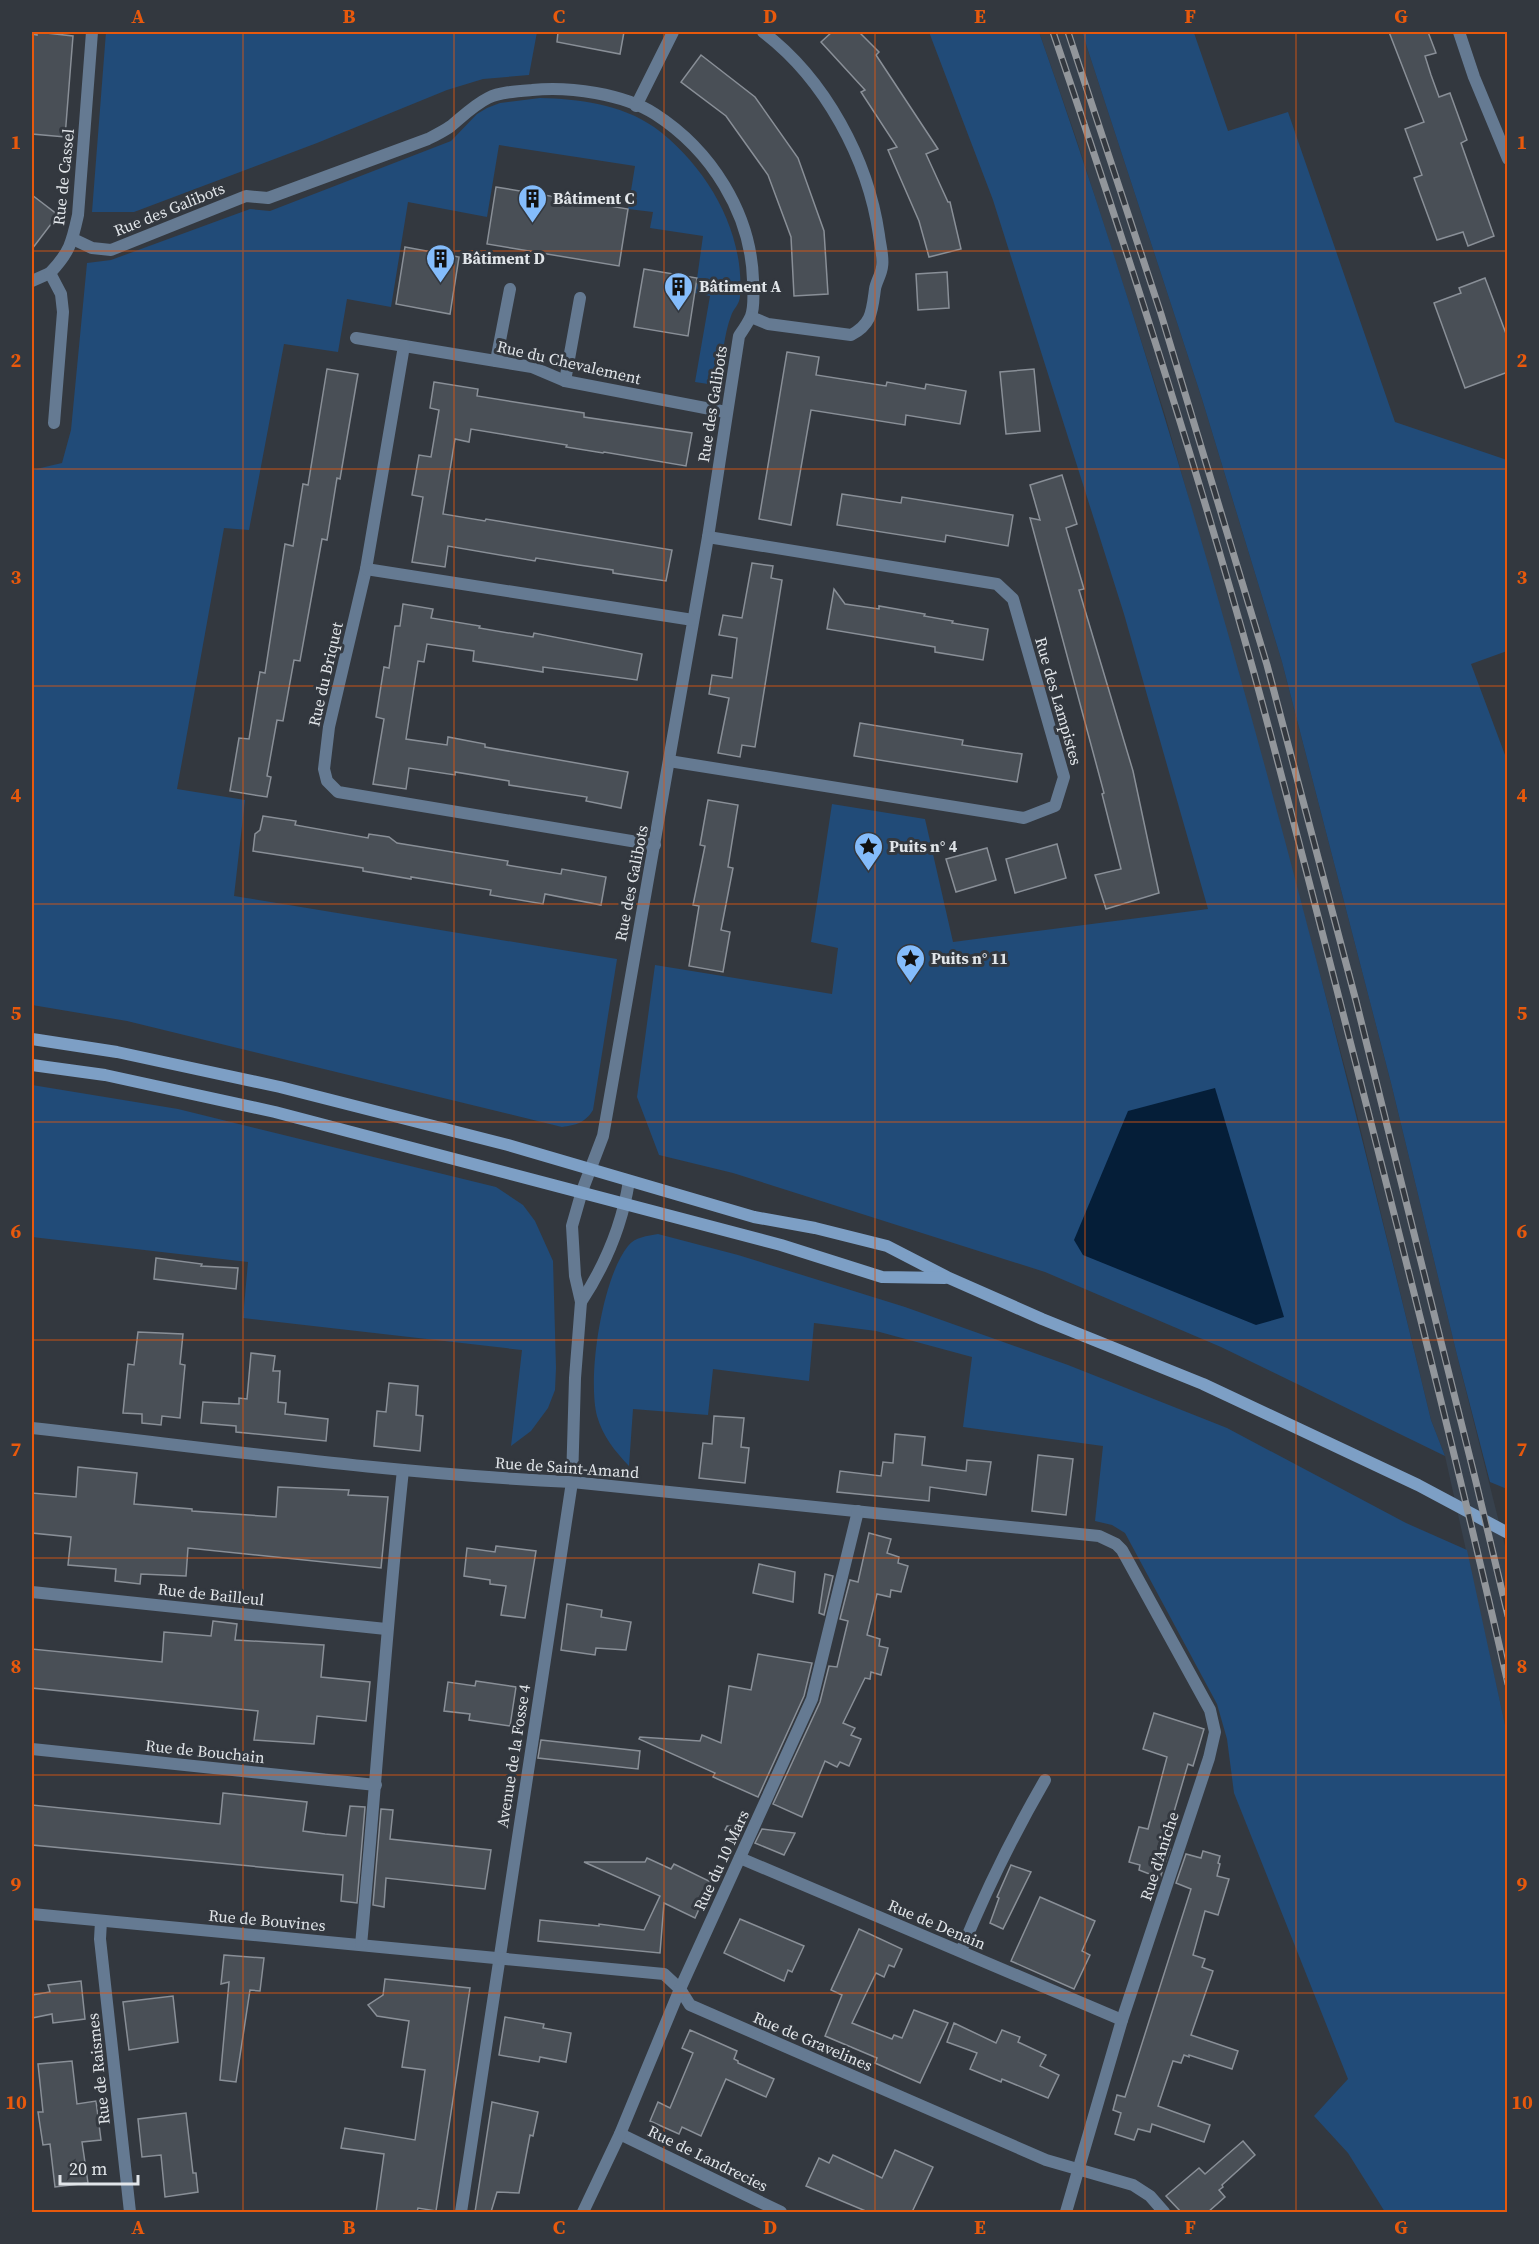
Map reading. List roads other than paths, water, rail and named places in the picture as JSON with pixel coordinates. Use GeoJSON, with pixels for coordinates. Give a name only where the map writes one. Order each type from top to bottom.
{"type":"FeatureCollection","features":[{"type":"Feature","properties":{"kind":"main road"},"geometry":{"type":"LineString","coordinates":[[32,1039],[117,1052],[280,1087],[508,1145],[754,1217],[815,1228],[887,1246],[949,1278],[1042,1319],[1203,1383],[1418,1485],[1508,1533]]}},
{"type":"Feature","properties":{"kind":"main road"},"geometry":{"type":"LineString","coordinates":[[32,1065],[105,1075],[275,1112],[782,1245],[882,1277],[949,1278]]}},
{"type":"Feature","properties":{"kind":"street","name":"Rue de Cassel"},"geometry":{"type":"LineString","coordinates":[[50,273],[66,256],[73,240],[78,214],[92,32]]}},
{"type":"Feature","properties":{"kind":"street"},"geometry":{"type":"LineString","coordinates":[[636,106],[673,32]]}},
{"type":"Feature","properties":{"kind":"street"},"geometry":{"type":"LineString","coordinates":[[751,317],[768,324],[851,335],[863,328],[874,308],[876,286],[883,266],[875,212],[859,164],[838,118],[808,77],[778,43],[763,32]]}},
{"type":"Feature","properties":{"kind":"street"},"geometry":{"type":"LineString","coordinates":[[1459,32],[1474,77],[1508,159]]}},
{"type":"Feature","properties":{"kind":"street","name":"Rue des Galibots"},"geometry":{"type":"LineString","coordinates":[[73,240],[92,248],[111,249],[246,196],[268,198],[428,140],[450,127],[488,98],[510,93],[565,89],[616,98],[654,113],[702,153],[719,175],[746,236],[753,268],[753,304],[751,317],[739,336],[708,537],[603,1136],[582,1191]]}},
{"type":"Feature","properties":{"kind":"street"},"geometry":{"type":"LineString","coordinates":[[32,280],[50,273],[61,294],[63,312],[54,423]]}},
{"type":"Feature","properties":{"kind":"street"},"geometry":{"type":"LineString","coordinates":[[496,361],[510,289]]}},
{"type":"Feature","properties":{"kind":"street"},"geometry":{"type":"LineString","coordinates":[[565,381],[580,298]]}},
{"type":"Feature","properties":{"kind":"street","name":"Rue du Chevalement"},"geometry":{"type":"LineString","coordinates":[[356,338],[532,367],[565,381],[726,412]]}},
{"type":"Feature","properties":{"kind":"street"},"geometry":{"type":"LineString","coordinates":[[404,346],[366,569],[693,620]]}},
{"type":"Feature","properties":{"kind":"street","name":"Rue des Lampistes"},"geometry":{"type":"LineString","coordinates":[[669,761],[1024,818],[1054,806],[1064,777],[1013,599],[997,584],[708,537]]}},
{"type":"Feature","properties":{"kind":"street","name":"Rue du Briquet"},"geometry":{"type":"LineString","coordinates":[[366,569],[329,727],[324,769],[327,781],[338,792],[655,845]]}},
{"type":"Feature","properties":{"kind":"street","name":"Avenue de la Fosse 4"},"geometry":{"type":"LineString","coordinates":[[581,1302],[597,1278],[611,1250],[629,1181]]}},
{"type":"Feature","properties":{"kind":"street","name":"Avenue de la Fosse 4"},"geometry":{"type":"LineString","coordinates":[[461,2212],[572,1482],[581,1302],[575,1276],[572,1226],[582,1191]]}},
{"type":"Feature","properties":{"kind":"street","name":"Rue de Saint-Amand"},"geometry":{"type":"LineString","coordinates":[[32,1428],[403,1470],[572,1482],[1100,1536]]}},
{"type":"Feature","properties":{"kind":"street"},"geometry":{"type":"LineString","coordinates":[[361,1945],[376,1785],[386,1629],[403,1470]]}},
{"type":"Feature","properties":{"kind":"street","name":"Rue du 10 Mars"},"geometry":{"type":"LineString","coordinates":[[583,2212],[620,2134],[680,1989],[812,1699],[858,1511]]}},
{"type":"Feature","properties":{"kind":"street","name":"Rue d'Aniche"},"geometry":{"type":"LineString","coordinates":[[1066,2212],[1122,2020],[1209,1758],[1215,1732],[1210,1710],[1122,1550],[1116,1544],[1100,1536]]}},
{"type":"Feature","properties":{"kind":"street","name":"Rue de Bailleul"},"geometry":{"type":"LineString","coordinates":[[32,1593],[386,1629]]}},
{"type":"Feature","properties":{"kind":"street","name":"Rue de Bouchain"},"geometry":{"type":"LineString","coordinates":[[32,1749],[376,1785]]}},
{"type":"Feature","properties":{"kind":"street"},"geometry":{"type":"LineString","coordinates":[[961,1951],[988,1886],[1045,1780]]}},
{"type":"Feature","properties":{"kind":"street","name":"Rue de Denain"},"geometry":{"type":"LineString","coordinates":[[740,1858],[1122,2020]]}},
{"type":"Feature","properties":{"kind":"street","name":"Rue de Bouvines"},"geometry":{"type":"LineString","coordinates":[[32,1914],[499,1959]]}},
{"type":"Feature","properties":{"kind":"street","name":"Rue de Raismes"},"geometry":{"type":"LineString","coordinates":[[102,1921],[100,1940],[130,2212]]}},
{"type":"Feature","properties":{"kind":"street","name":"Rue de Gravelines"},"geometry":{"type":"LineString","coordinates":[[499,1959],[664,1974],[680,1989],[690,2005],[1046,2160],[1133,2185],[1150,2196],[1164,2212]]}},
{"type":"Feature","properties":{"kind":"street","name":"Rue de Landrecies"},"geometry":{"type":"LineString","coordinates":[[620,2134],[781,2212]]}},
{"type":"Feature","properties":{"kind":"railway"},"geometry":{"type":"LineString","coordinates":[[1053,32],[1158,351],[1254,673],[1405,1257],[1508,1684]]}},
{"type":"Feature","properties":{"kind":"railway"},"geometry":{"type":"LineString","coordinates":[[1068,32],[1161,314],[1267,665],[1356,1001],[1508,1616]]}},
{"type":"Feature","properties":{"kind":"place","name":"Bâtiment C"},"geometry":{"type":"Point","coordinates":[532,224]}},
{"type":"Feature","properties":{"kind":"place","name":"Bâtiment D"},"geometry":{"type":"Point","coordinates":[441,284]}},
{"type":"Feature","properties":{"kind":"place","name":"Bâtiment A"},"geometry":{"type":"Point","coordinates":[678,312]}},
{"type":"Feature","properties":{"kind":"place","name":"Puits n° 4"},"geometry":{"type":"Point","coordinates":[868,872]}},
{"type":"Feature","properties":{"kind":"place","name":"Puits n° 11"},"geometry":{"type":"Point","coordinates":[910,984]}}]}
